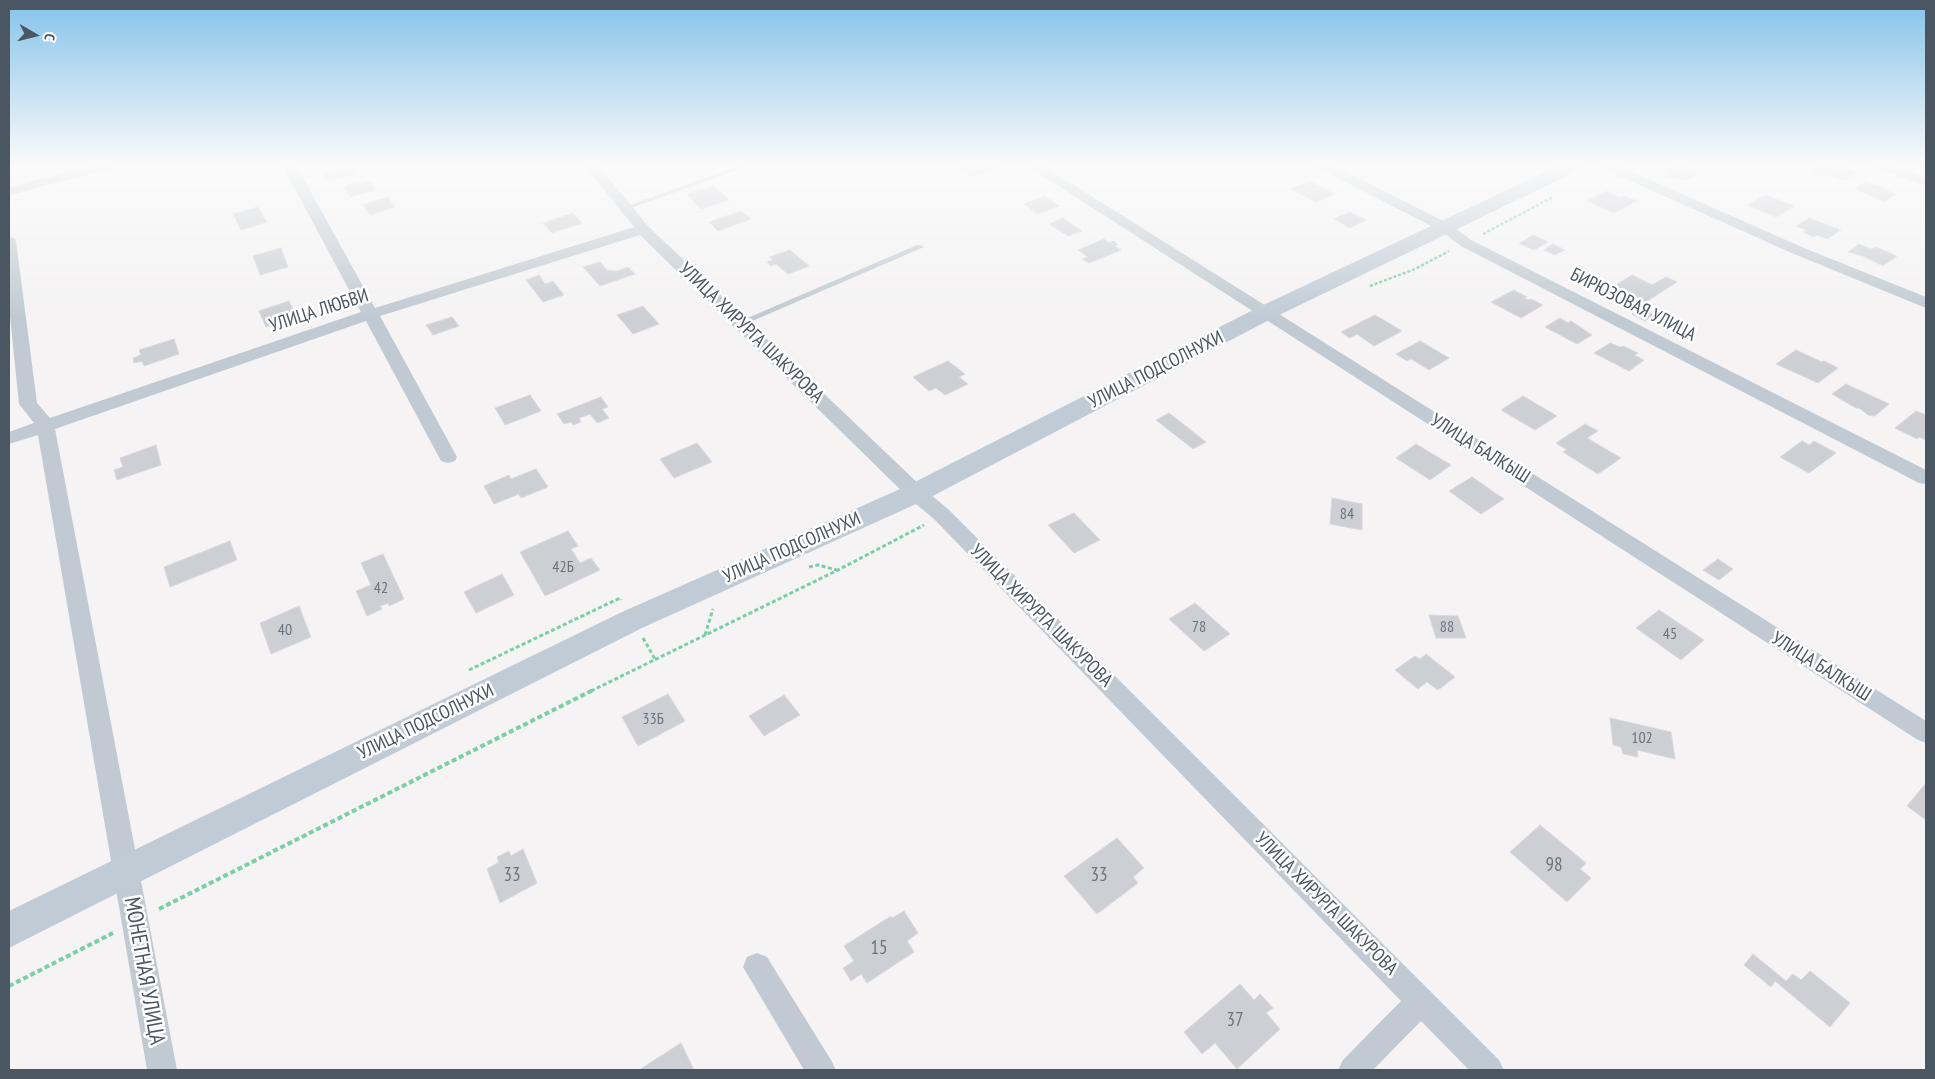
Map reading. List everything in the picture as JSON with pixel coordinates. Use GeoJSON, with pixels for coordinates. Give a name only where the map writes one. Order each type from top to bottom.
{"type":"FeatureCollection","features":[{"type":"Feature","properties":{"kind":"street"},"geometry":{"type":"LineString","coordinates":[[317,215],[448,457]]}},
{"type":"Feature","properties":{"kind":"street","name":"УЛИЦА ХИРУРГА ШАКУРОВА"},"geometry":{"type":"LineString","coordinates":[[632,215],[643,229],[740,323],[916,493],[942,515],[1489,1070]]}},
{"type":"Feature","properties":{"kind":"street","name":"УЛИЦА БАЛКЫШ"},"geometry":{"type":"LineString","coordinates":[[1112,215],[1926,733]]}},
{"type":"Feature","properties":{"kind":"street","name":"БИРЮЗОВАЯ УЛИЦА"},"geometry":{"type":"LineString","coordinates":[[1419,215],[1926,478]]}},
{"type":"Feature","properties":{"kind":"street","name":"УЛИЦА ПОДСОЛНУХИ"},"geometry":{"type":"LineString","coordinates":[[9,930],[632,620],[916,493],[1266,313],[1456,235],[1489,215]]}},
{"type":"Feature","properties":{"kind":"street"},"geometry":{"type":"LineString","coordinates":[[1719,215],[1799,251],[1926,303]]}},
{"type":"Feature","properties":{"kind":"street","name":"УЛИЦА ЛЮБВИ"},"geometry":{"type":"LineString","coordinates":[[9,438],[45,424],[371,314],[643,229]]}},
{"type":"Feature","properties":{"kind":"street"},"geometry":{"type":"LineString","coordinates":[[9,241],[28,404],[45,424]]}},
{"type":"Feature","properties":{"kind":"street","name":"МОНЕТНАЯ УЛИЦА"},"geometry":{"type":"LineString","coordinates":[[45,424],[162,1070]]}},
{"type":"Feature","properties":{"kind":"street"},"geometry":{"type":"LineString","coordinates":[[758,967],[820,1070]]}},
{"type":"Feature","properties":{"kind":"street"},"geometry":{"type":"LineString","coordinates":[[1352,1070],[1421,1001]]}},
{"type":"Feature","properties":{"kind":"lane"},"geometry":{"type":"LineString","coordinates":[[740,323],[920,247]]}},
{"type":"Feature","properties":{"kind":"path"},"geometry":{"type":"LineString","coordinates":[[1366,287],[1415,269],[1456,235],[1506,215]]}},
{"type":"Feature","properties":{"kind":"path"},"geometry":{"type":"LineString","coordinates":[[9,986],[136,920],[942,515]]}},
{"type":"Feature","properties":{"kind":"path"},"geometry":{"type":"LineString","coordinates":[[705,635],[715,604]]}},
{"type":"Feature","properties":{"kind":"building"},"geometry":{"type":"Polygon","coordinates":[[[234,215],[263,215],[267,222],[241,230],[234,215]]]}},
{"type":"Feature","properties":{"kind":"building"},"geometry":{"type":"Polygon","coordinates":[[[566,215],[575,215],[582,223],[552,233],[543,223],[566,215]]]}},
{"type":"Feature","properties":{"kind":"building"},"geometry":{"type":"Polygon","coordinates":[[[728,215],[746,215],[751,219],[718,231],[709,222],[728,215]]]}},
{"type":"Feature","properties":{"kind":"building"},"geometry":{"type":"Polygon","coordinates":[[[1342,215],[1357,215],[1366,220],[1350,228],[1334,219],[1342,215]]]}},
{"type":"Feature","properties":{"kind":"building"},"geometry":{"type":"Polygon","coordinates":[[[1063,218],[1082,231],[1068,236],[1049,224],[1063,218]]]}},
{"type":"Feature","properties":{"kind":"building"},"geometry":{"type":"Polygon","coordinates":[[[1809,218],[1841,230],[1827,239],[1817,235],[1814,237],[1803,232],[1806,230],[1796,226],[1809,218]]]}},
{"type":"Feature","properties":{"kind":"building"},"geometry":{"type":"Polygon","coordinates":[[[1534,235],[1548,242],[1534,250],[1519,243],[1534,235]]]}},
{"type":"Feature","properties":{"kind":"building"},"geometry":{"type":"Polygon","coordinates":[[[1104,239],[1110,243],[1114,241],[1118,245],[1115,246],[1121,250],[1089,263],[1082,259],[1088,257],[1078,250],[1104,239]]]}},
{"type":"Feature","properties":{"kind":"building"},"geometry":{"type":"Polygon","coordinates":[[[1553,244],[1565,250],[1555,255],[1544,250],[1553,244]]]}},
{"type":"Feature","properties":{"kind":"building"},"geometry":{"type":"Polygon","coordinates":[[[1859,244],[1871,249],[1876,247],[1897,256],[1883,266],[1863,256],[1848,252],[1859,244]]]}},
{"type":"Feature","properties":{"kind":"building"},"geometry":{"type":"Polygon","coordinates":[[[281,248],[288,267],[260,275],[253,256],[281,248]]]}},
{"type":"Feature","properties":{"kind":"building"},"geometry":{"type":"Polygon","coordinates":[[[790,250],[809,266],[788,274],[776,264],[771,266],[767,262],[773,260],[769,257],[790,250]]]}},
{"type":"Feature","properties":{"kind":"building"},"geometry":{"type":"Polygon","coordinates":[[[600,262],[607,270],[617,271],[628,267],[635,274],[600,286],[583,267],[600,262]]]}},
{"type":"Feature","properties":{"kind":"building"},"geometry":{"type":"Polygon","coordinates":[[[539,275],[545,284],[553,281],[564,295],[543,302],[526,280],[539,275]]]}},
{"type":"Feature","properties":{"kind":"building"},"geometry":{"type":"Polygon","coordinates":[[[1632,275],[1652,285],[1666,277],[1677,282],[1646,302],[1614,286],[1632,275]]]}},
{"type":"Feature","properties":{"kind":"building"},"geometry":{"type":"Polygon","coordinates":[[[1514,290],[1527,297],[1524,298],[1543,305],[1521,318],[1491,302],[1514,290]]]}},
{"type":"Feature","properties":{"kind":"building"},"geometry":{"type":"Polygon","coordinates":[[[289,301],[297,317],[266,327],[259,311],[289,301]]]}},
{"type":"Feature","properties":{"kind":"building"},"geometry":{"type":"Polygon","coordinates":[[[643,306],[659,324],[633,334],[617,315],[643,306]]]}},
{"type":"Feature","properties":{"kind":"building"},"geometry":{"type":"Polygon","coordinates":[[[1642,309],[1655,315],[1645,321],[1632,314],[1642,309]]]}},
{"type":"Feature","properties":{"kind":"building"},"geometry":{"type":"Polygon","coordinates":[[[1375,315],[1402,331],[1374,346],[1357,334],[1350,338],[1341,332],[1375,315]]]}},
{"type":"Feature","properties":{"kind":"building"},"geometry":{"type":"Polygon","coordinates":[[[452,317],[459,326],[433,335],[426,325],[452,317]]]}},
{"type":"Feature","properties":{"kind":"building"},"geometry":{"type":"Polygon","coordinates":[[[1560,318],[1568,323],[1571,321],[1592,335],[1577,344],[1545,327],[1560,318]]]}},
{"type":"Feature","properties":{"kind":"building"},"geometry":{"type":"Polygon","coordinates":[[[174,339],[179,354],[144,366],[142,361],[134,363],[133,358],[141,355],[139,350],[174,339]]]}},
{"type":"Feature","properties":{"kind":"building"},"geometry":{"type":"Polygon","coordinates":[[[1420,341],[1449,358],[1429,370],[1411,359],[1407,361],[1396,354],[1420,341]]]}},
{"type":"Feature","properties":{"kind":"building"},"geometry":{"type":"Polygon","coordinates":[[[1610,343],[1620,347],[1623,346],[1638,353],[1634,355],[1644,360],[1629,371],[1594,353],[1610,343]]]}},
{"type":"Feature","properties":{"kind":"building"},"geometry":{"type":"Polygon","coordinates":[[[1796,350],[1838,368],[1818,383],[1776,364],[1796,350]]]}},
{"type":"Feature","properties":{"kind":"building"},"geometry":{"type":"Polygon","coordinates":[[[948,361],[965,374],[959,377],[968,384],[945,395],[936,388],[929,391],[913,377],[948,361]]]}},
{"type":"Feature","properties":{"kind":"building"},"geometry":{"type":"Polygon","coordinates":[[[1846,384],[1889,404],[1875,416],[1868,415],[1859,408],[1832,394],[1846,384]]]}},
{"type":"Feature","properties":{"kind":"building"},"geometry":{"type":"Polygon","coordinates":[[[530,395],[541,411],[505,425],[495,408],[530,395]]]}},
{"type":"Feature","properties":{"kind":"building"},"geometry":{"type":"Polygon","coordinates":[[[1523,396],[1557,416],[1535,430],[1501,410],[1523,396]]]}},
{"type":"Feature","properties":{"kind":"building"},"geometry":{"type":"Polygon","coordinates":[[[601,397],[608,407],[602,409],[609,418],[597,423],[590,414],[579,418],[581,422],[573,425],[571,422],[564,424],[557,414],[601,397]]]}},
{"type":"Feature","properties":{"kind":"building"},"geometry":{"type":"Polygon","coordinates":[[[1916,411],[1926,415],[1926,440],[1919,437],[1917,439],[1895,428],[1916,411]]]}},
{"type":"Feature","properties":{"kind":"building"},"geometry":{"type":"Polygon","coordinates":[[[1169,413],[1206,442],[1193,449],[1156,420],[1169,413]]]}},
{"type":"Feature","properties":{"kind":"building"},"geometry":{"type":"Polygon","coordinates":[[[1585,424],[1598,431],[1587,438],[1621,458],[1598,474],[1563,452],[1567,450],[1556,443],[1585,424]]]}},
{"type":"Feature","properties":{"kind":"building"},"geometry":{"type":"Polygon","coordinates":[[[1802,441],[1809,445],[1814,441],[1836,453],[1809,473],[1780,457],[1802,441]]]}},
{"type":"Feature","properties":{"kind":"building"},"geometry":{"type":"Polygon","coordinates":[[[697,443],[712,462],[674,478],[660,459],[697,443]]]}},
{"type":"Feature","properties":{"kind":"building"},"geometry":{"type":"Polygon","coordinates":[[[1416,444],[1451,465],[1430,480],[1396,458],[1416,444]]]}},
{"type":"Feature","properties":{"kind":"building"},"geometry":{"type":"Polygon","coordinates":[[[156,445],[161,465],[117,480],[114,470],[123,467],[120,458],[156,445]]]}},
{"type":"Feature","properties":{"kind":"building"},"geometry":{"type":"Polygon","coordinates":[[[536,469],[548,487],[521,498],[519,494],[494,504],[484,486],[509,475],[511,479],[536,469]]]}},
{"type":"Feature","properties":{"kind":"building"},"geometry":{"type":"Polygon","coordinates":[[[1472,477],[1504,499],[1481,514],[1449,491],[1472,477]]]}},
{"type":"Feature","properties":{"kind":"building"},"geometry":{"type":"Polygon","coordinates":[[[1332,498],[1362,504],[1362,530],[1330,524],[1332,498]]]}},
{"type":"Feature","properties":{"kind":"building"},"geometry":{"type":"Polygon","coordinates":[[[1074,513],[1100,540],[1074,553],[1048,525],[1074,513]]]}},
{"type":"Feature","properties":{"kind":"building"},"geometry":{"type":"Polygon","coordinates":[[[568,531],[578,546],[571,549],[580,563],[591,558],[600,570],[545,596],[520,552],[568,531]]]}},
{"type":"Feature","properties":{"kind":"building"},"geometry":{"type":"Polygon","coordinates":[[[230,541],[237,560],[170,587],[164,567],[230,541]]]}},
{"type":"Feature","properties":{"kind":"building"},"geometry":{"type":"Polygon","coordinates":[[[383,554],[404,599],[389,606],[388,603],[380,606],[382,609],[367,616],[356,591],[371,585],[361,563],[383,554]]]}},
{"type":"Feature","properties":{"kind":"building"},"geometry":{"type":"Polygon","coordinates":[[[1718,559],[1733,569],[1719,580],[1703,570],[1718,559]]]}},
{"type":"Feature","properties":{"kind":"building"},"geometry":{"type":"Polygon","coordinates":[[[502,574],[514,595],[476,613],[464,592],[502,574]]]}},
{"type":"Feature","properties":{"kind":"building"},"geometry":{"type":"Polygon","coordinates":[[[1195,603],[1230,634],[1204,651],[1169,619],[1195,603]]]}},
{"type":"Feature","properties":{"kind":"building"},"geometry":{"type":"Polygon","coordinates":[[[299,606],[311,637],[271,654],[260,623],[299,606]]]}},
{"type":"Feature","properties":{"kind":"building"},"geometry":{"type":"Polygon","coordinates":[[[1659,610],[1704,640],[1681,660],[1636,628],[1659,610]]]}},
{"type":"Feature","properties":{"kind":"building"},"geometry":{"type":"Polygon","coordinates":[[[1429,615],[1458,616],[1466,638],[1436,638],[1429,615]]]}},
{"type":"Feature","properties":{"kind":"building"},"geometry":{"type":"Polygon","coordinates":[[[1426,654],[1455,677],[1438,690],[1427,682],[1418,689],[1395,670],[1415,656],[1420,659],[1426,654]]]}},
{"type":"Feature","properties":{"kind":"building"},"geometry":{"type":"Polygon","coordinates":[[[668,694],[685,721],[638,746],[622,717],[668,694]]]}},
{"type":"Feature","properties":{"kind":"building"},"geometry":{"type":"Polygon","coordinates":[[[784,695],[800,715],[764,736],[749,716],[784,695]]]}},
{"type":"Feature","properties":{"kind":"building"},"geometry":{"type":"Polygon","coordinates":[[[1610,718],[1671,732],[1675,759],[1637,750],[1638,757],[1623,754],[1621,747],[1613,745],[1610,718]]]}},
{"type":"Feature","properties":{"kind":"building"},"geometry":{"type":"Polygon","coordinates":[[[1926,783],[1926,820],[1907,806],[1926,783]]]}},
{"type":"Feature","properties":{"kind":"building"},"geometry":{"type":"Polygon","coordinates":[[[1540,825],[1586,863],[1580,869],[1591,878],[1567,902],[1510,852],[1540,825]]]}},
{"type":"Feature","properties":{"kind":"building"},"geometry":{"type":"Polygon","coordinates":[[[1117,838],[1144,868],[1133,877],[1138,883],[1097,914],[1064,876],[1117,838]]]}},
{"type":"Feature","properties":{"kind":"building"},"geometry":{"type":"Polygon","coordinates":[[[523,849],[537,883],[500,903],[487,869],[499,862],[497,857],[509,851],[511,856],[523,849]]]}},
{"type":"Feature","properties":{"kind":"building"},"geometry":{"type":"Polygon","coordinates":[[[904,911],[918,933],[907,941],[914,952],[867,983],[861,974],[851,981],[843,968],[854,961],[844,946],[891,916],[892,918],[904,911]]]}},
{"type":"Feature","properties":{"kind":"building"},"geometry":{"type":"Polygon","coordinates":[[[1753,954],[1786,981],[1793,974],[1801,980],[1810,971],[1850,1003],[1830,1027],[1775,981],[1771,987],[1744,965],[1753,954]]]}},
{"type":"Feature","properties":{"kind":"building"},"geometry":{"type":"Polygon","coordinates":[[[1240,984],[1254,1000],[1260,994],[1273,1008],[1266,1013],[1280,1029],[1237,1069],[1215,1043],[1202,1054],[1184,1032],[1240,984]]]}},
{"type":"Feature","properties":{"kind":"building"},"geometry":{"type":"Polygon","coordinates":[[[681,1043],[694,1070],[639,1070],[681,1043]]]}}]}
